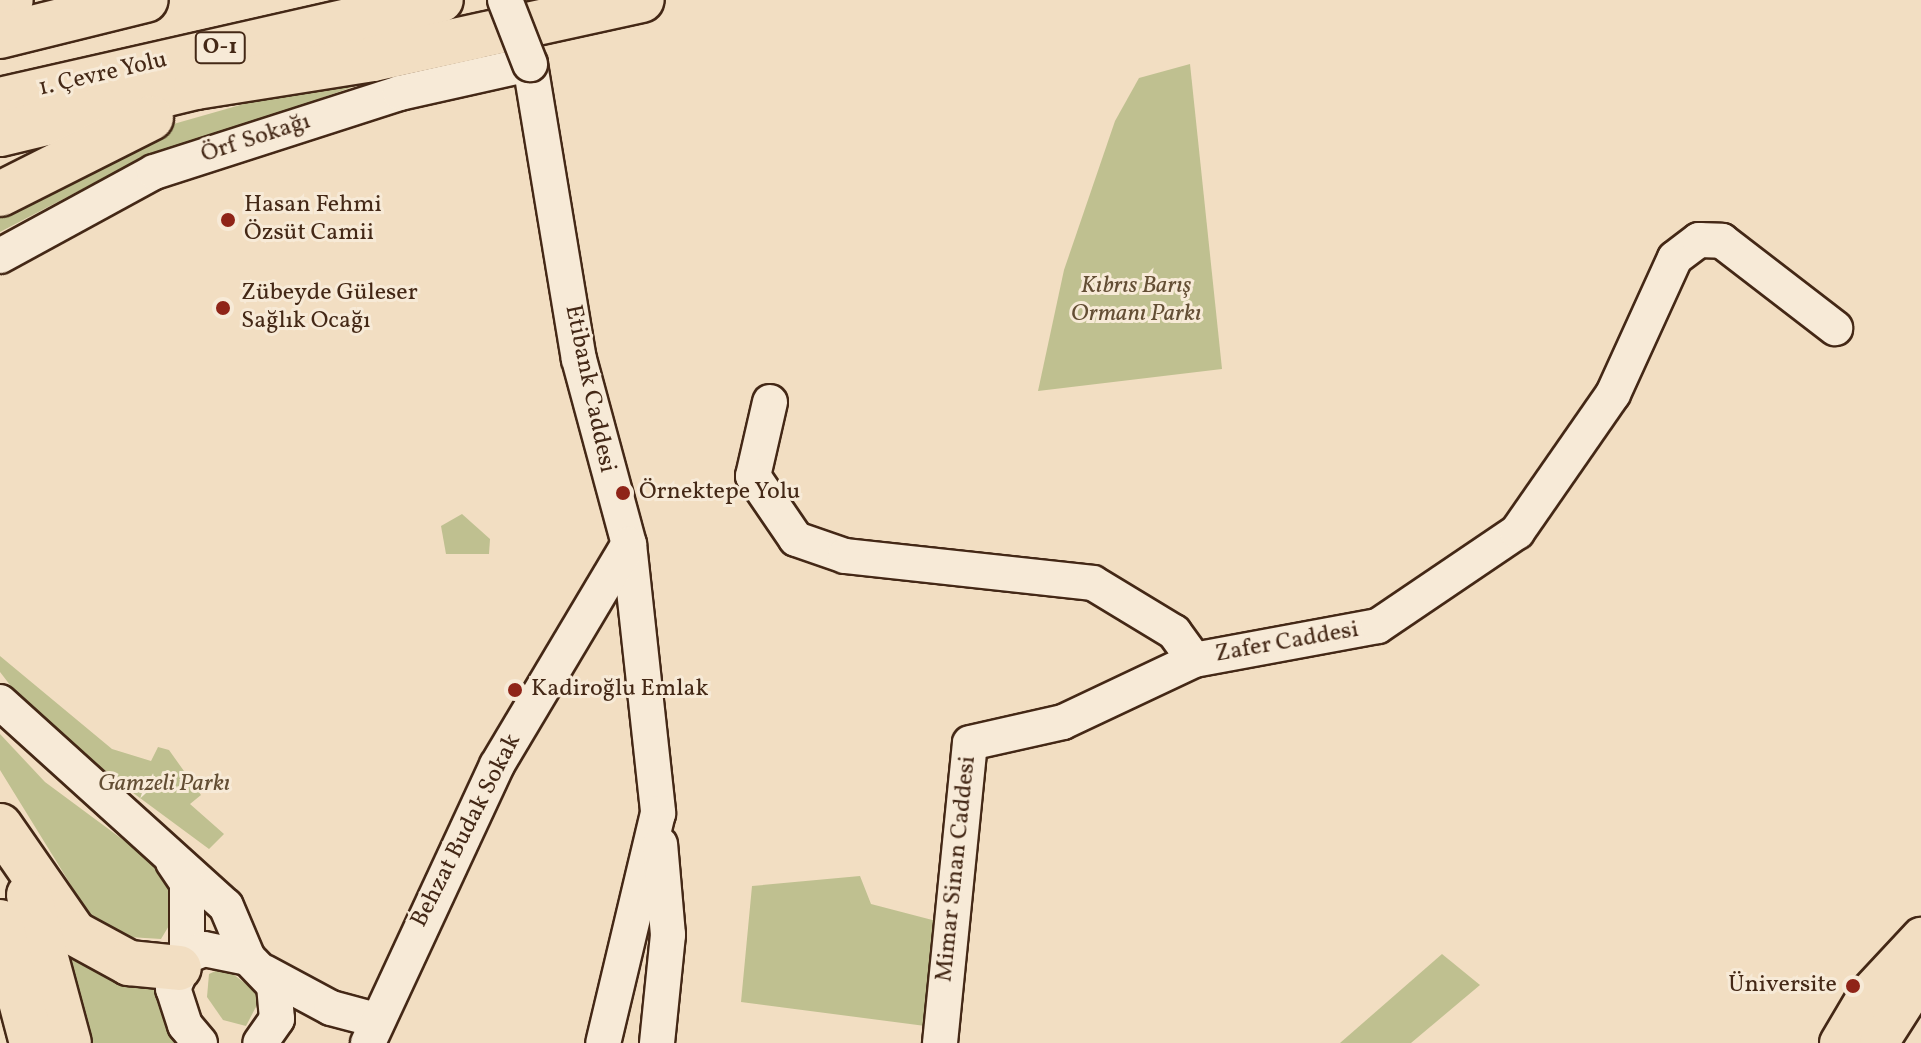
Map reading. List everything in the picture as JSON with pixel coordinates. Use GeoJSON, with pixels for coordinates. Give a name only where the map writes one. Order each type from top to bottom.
{"type":"FeatureCollection","features":[{"type":"Feature","properties":{"kind":"highway"},"geometry":{"type":"LineString","coordinates":[[0,3],[11,0]]}},
{"type":"Feature","properties":{"kind":"highway"},"geometry":{"type":"LineString","coordinates":[[0,36],[146,0]]}},
{"type":"Feature","properties":{"kind":"highway","name":"1. Çevre Yolu"},"geometry":{"type":"LineString","coordinates":[[0,100],[441,0]]}},
{"type":"Feature","properties":{"kind":"highway"},"geometry":{"type":"LineString","coordinates":[[0,134],[260,77],[642,0]]}},
{"type":"Feature","properties":{"kind":"highway"},"geometry":{"type":"LineString","coordinates":[[0,194],[128,127],[260,77]]}},
{"type":"Feature","properties":{"kind":"highway"},"geometry":{"type":"LineString","coordinates":[[0,828],[74,933],[129,963],[183,962]]}},
{"type":"Feature","properties":{"kind":"highway"},"geometry":{"type":"LineString","coordinates":[[0,828],[50,954],[69,1043]]}},
{"type":"Feature","properties":{"kind":"highway"},"geometry":{"type":"LineString","coordinates":[[0,922],[32,1043]]}},
{"type":"Feature","properties":{"kind":"highway"},"geometry":{"type":"LineString","coordinates":[[0,985],[13,1043]]}},
{"type":"Feature","properties":{"kind":"main road"},"geometry":{"type":"LineString","coordinates":[[1839,1043],[1868,994],[1921,937]]}},
{"type":"Feature","properties":{"kind":"main road"},"geometry":{"type":"LineString","coordinates":[[1879,1043],[1921,977]]}},
{"type":"Feature","properties":{"kind":"street","name":"Etibank Caddesi"},"geometry":{"type":"LineString","coordinates":[[505,0],[530,64]]}},
{"type":"Feature","properties":{"kind":"street","name":"Etibank Caddesi"},"geometry":{"type":"LineString","coordinates":[[516,0],[530,64],[579,359],[629,544],[658,813],[603,1043]]}},
{"type":"Feature","properties":{"kind":"street","name":"Örf Sokağı"},"geometry":{"type":"LineString","coordinates":[[0,256],[154,172],[400,93],[530,64]]}},
{"type":"Feature","properties":{"kind":"street","name":"Zafer Caddesi"},"geometry":{"type":"LineString","coordinates":[[770,402],[753,476],[796,539],[845,556],[1093,583],[1174,632],[1194,660],[1378,626],[1517,532],[1613,394],[1675,258],[1699,240],[1722,241],[1835,328]]}},
{"type":"Feature","properties":{"kind":"street","name":"Behzat Budak Sokak"},"geometry":{"type":"LineString","coordinates":[[372,1032],[497,765],[629,544]]}},
{"type":"Feature","properties":{"kind":"street","name":"Mimar Sinan Caddesi"},"geometry":{"type":"LineString","coordinates":[[940,1043],[970,743],[1063,722],[1194,660]]}},
{"type":"Feature","properties":{"kind":"street"},"geometry":{"type":"LineString","coordinates":[[0,702],[159,842],[226,906],[256,965],[276,1030],[331,1008]]}},
{"type":"Feature","properties":{"kind":"street"},"geometry":{"type":"LineString","coordinates":[[657,1043],[668,935],[658,813]]}},
{"type":"Feature","properties":{"kind":"street"},"geometry":{"type":"LineString","coordinates":[[159,842],[187,883],[177,1007],[200,1043]]}},
{"type":"Feature","properties":{"kind":"street"},"geometry":{"type":"LineString","coordinates":[[630,930],[668,935]]}},
{"type":"Feature","properties":{"kind":"street"},"geometry":{"type":"LineString","coordinates":[[183,962],[222,950],[256,965],[372,1032]]}},
{"type":"Feature","properties":{"kind":"green space","name":"Kıbrıs Barış Ormanı Parkı"},"geometry":{"type":"Polygon","coordinates":[[[1190,64],[1222,369],[1038,391],[1064,270],[1115,121],[1139,78],[1190,64]]]}},
{"type":"Feature","properties":{"kind":"green space"},"geometry":{"type":"Polygon","coordinates":[[[350,83],[358,85],[115,172],[0,232],[0,214],[149,131],[275,95],[350,83]]]}},
{"type":"Feature","properties":{"kind":"green space"},"geometry":{"type":"Polygon","coordinates":[[[462,514],[490,539],[489,554],[446,554],[441,526],[462,514]]]}},
{"type":"Feature","properties":{"kind":"green space","name":"Gamzeli Parkı"},"geometry":{"type":"Polygon","coordinates":[[[0,656],[112,749],[151,761],[158,747],[169,750],[201,795],[190,804],[224,834],[209,849],[75,750],[24,703],[0,672],[0,656]]]}},
{"type":"Feature","properties":{"kind":"green space"},"geometry":{"type":"Polygon","coordinates":[[[0,734],[45,782],[176,879],[176,914],[161,939],[113,936],[90,916],[0,770],[0,734]]]}},
{"type":"Feature","properties":{"kind":"green space"},"geometry":{"type":"Polygon","coordinates":[[[860,876],[871,904],[940,922],[933,1027],[741,1002],[752,886],[860,876]]]}},
{"type":"Feature","properties":{"kind":"green space"},"geometry":{"type":"Polygon","coordinates":[[[62,934],[154,965],[158,997],[193,1043],[85,1043],[62,934]]]}},
{"type":"Feature","properties":{"kind":"green space"},"geometry":{"type":"Polygon","coordinates":[[[1442,954],[1480,985],[1411,1043],[1340,1043],[1442,954]]]}},
{"type":"Feature","properties":{"kind":"green space"},"geometry":{"type":"Polygon","coordinates":[[[224,967],[255,991],[258,1003],[246,1026],[223,1020],[207,997],[209,974],[224,967]]]}},
{"type":"Feature","properties":{"kind":"place","name":"Hasan Fehmi Özsüt Camii"},"geometry":{"type":"Point","coordinates":[228,220]}},
{"type":"Feature","properties":{"kind":"place","name":"Zübeyde Güleser Sağlık Ocağı"},"geometry":{"type":"Point","coordinates":[223,308]}},
{"type":"Feature","properties":{"kind":"place","name":"Örnektepe Yolu"},"geometry":{"type":"Point","coordinates":[623,493]}},
{"type":"Feature","properties":{"kind":"place","name":"Kadiroğlu Emlak"},"geometry":{"type":"Point","coordinates":[515,690]}},
{"type":"Feature","properties":{"kind":"place","name":"Üniversite"},"geometry":{"type":"Point","coordinates":[1853,986]}}]}
